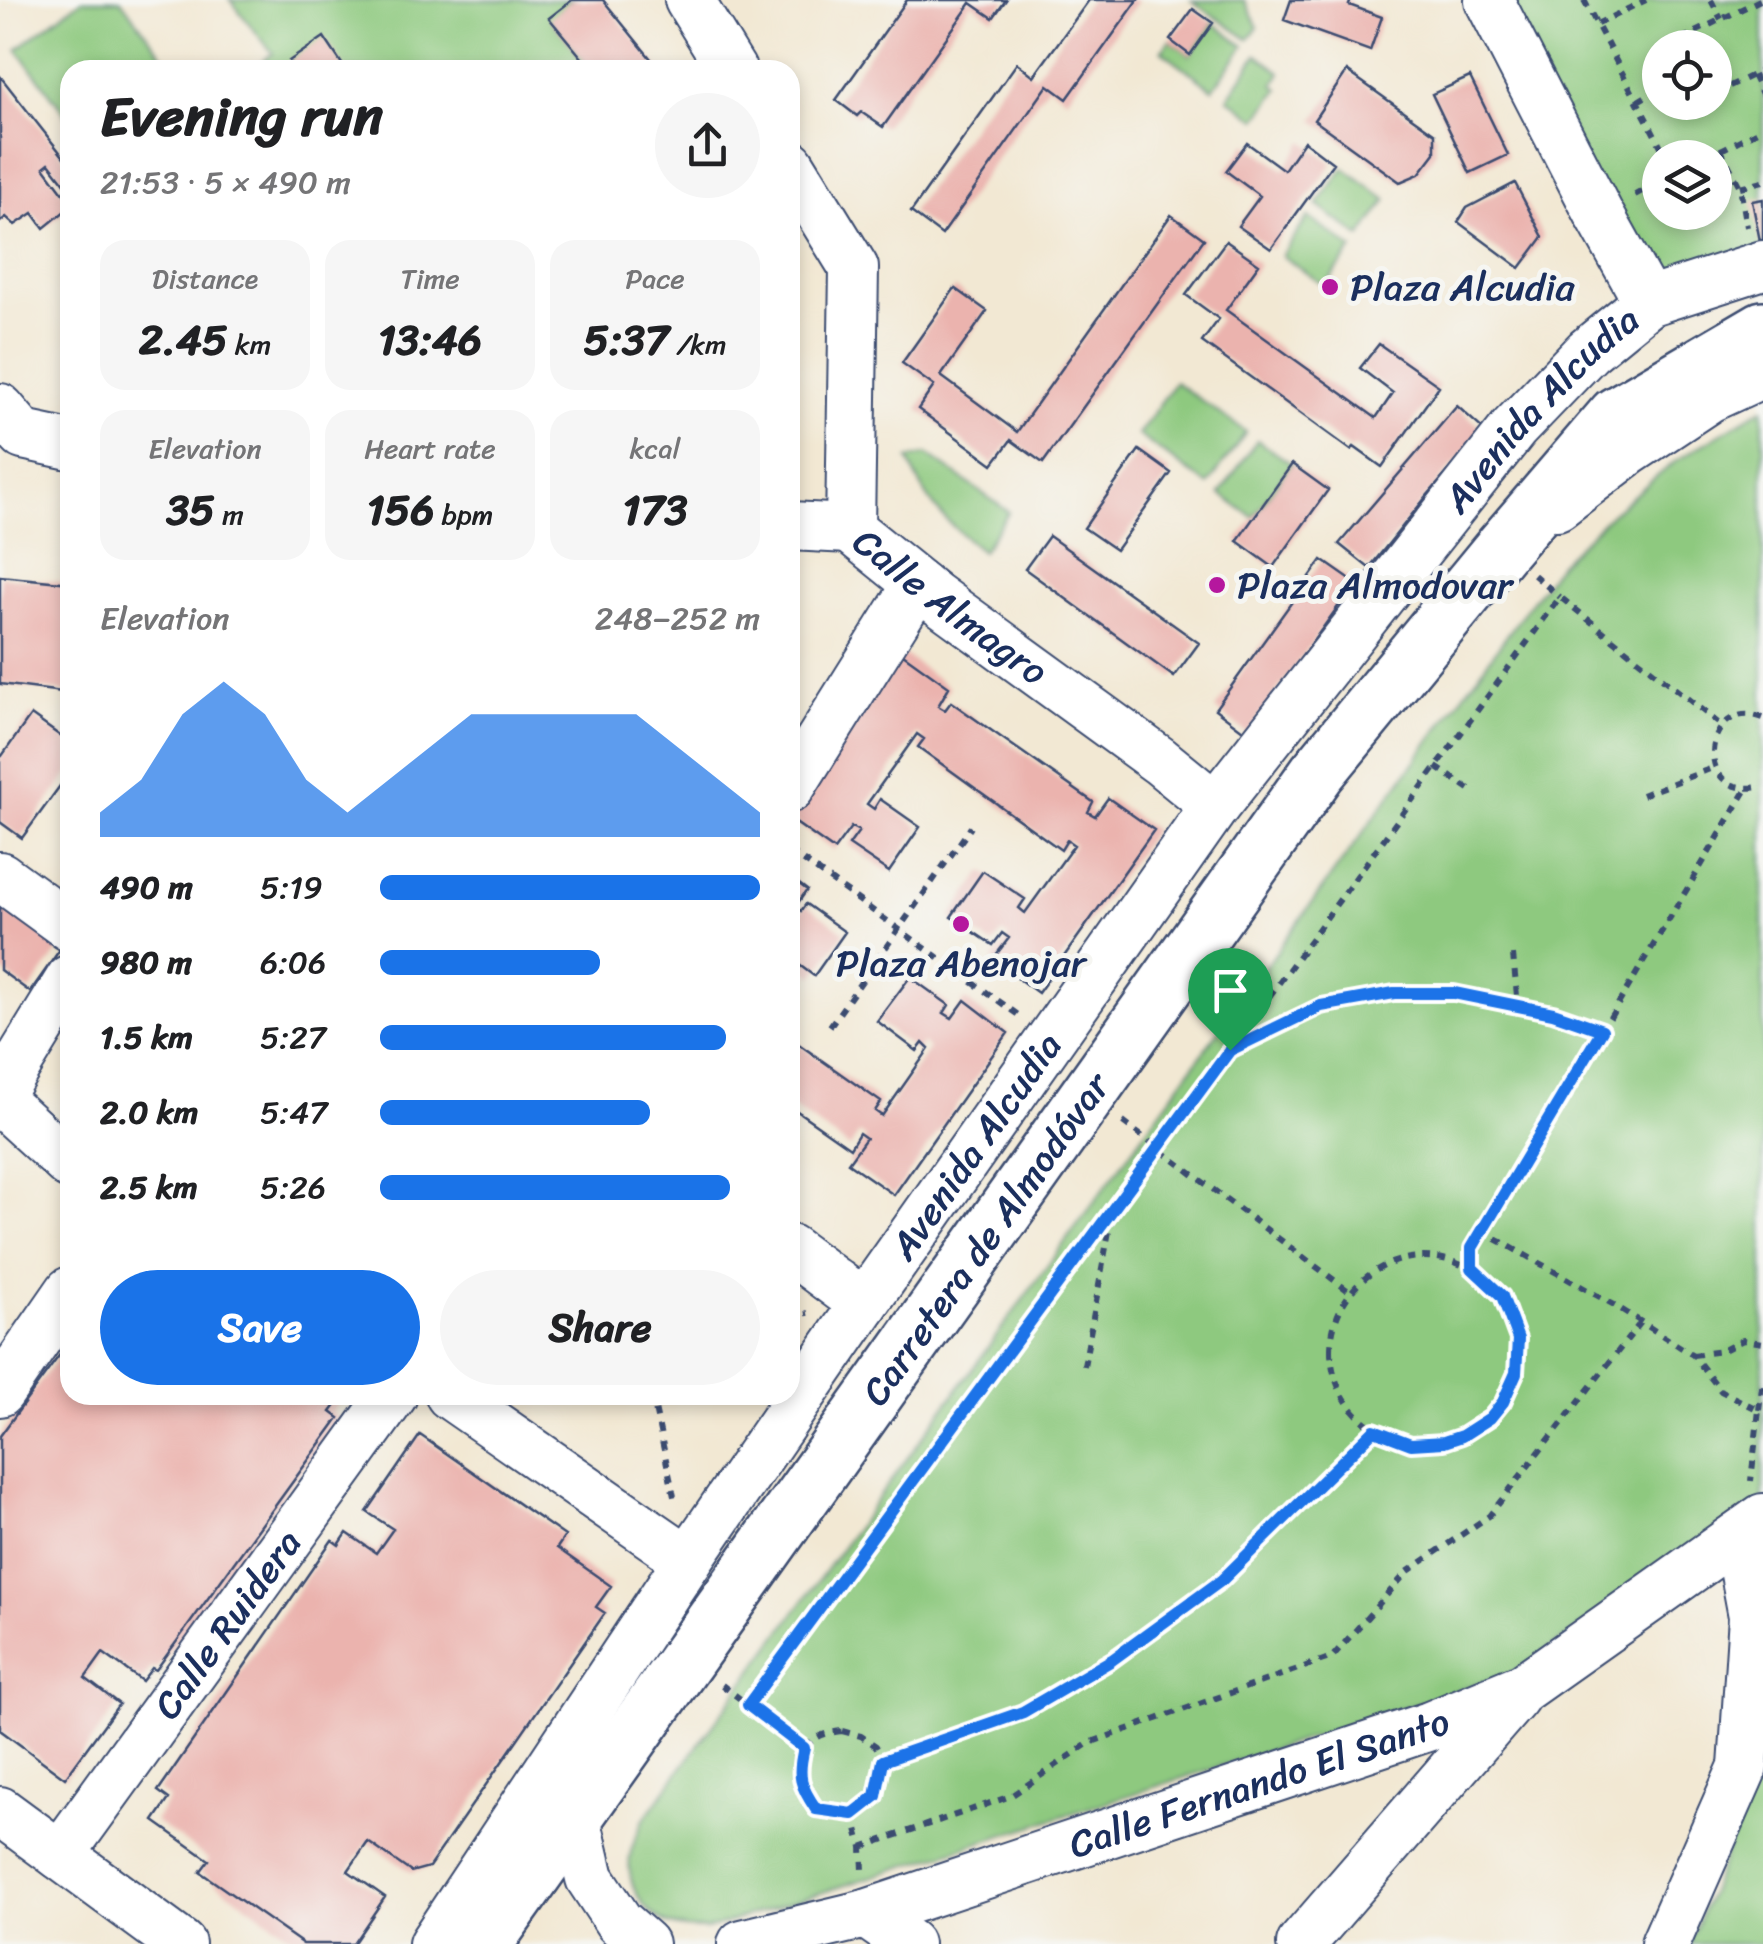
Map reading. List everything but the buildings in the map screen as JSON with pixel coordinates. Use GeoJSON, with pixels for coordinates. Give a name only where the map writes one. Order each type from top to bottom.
{"type":"FeatureCollection","features":[{"type":"Feature","properties":{"kind":"main road","name":"Carretera de Almodóvar"},"geometry":{"type":"LineString","coordinates":[[484,1944],[1318,773],[1616,415],[1763,329]]}},
{"type":"Feature","properties":{"kind":"street"},"geometry":{"type":"LineString","coordinates":[[688,0],[726,60]]}},
{"type":"Feature","properties":{"kind":"street"},"geometry":{"type":"LineString","coordinates":[[1489,0],[1648,302]]}},
{"type":"Feature","properties":{"kind":"street","name":"Calle Almagro"},"geometry":{"type":"LineString","coordinates":[[800,180],[854,268],[850,529],[918,584],[1160,760],[1215,806]]}},
{"type":"Feature","properties":{"kind":"street","name":"Avenida Alcudia"},"geometry":{"type":"LineString","coordinates":[[800,1397],[1215,806],[1514,428],[1588,350],[1648,302],[1763,265]]}},
{"type":"Feature","properties":{"kind":"street","name":"Carretera de Almodóvar"},"geometry":{"type":"LineString","coordinates":[[1502,548],[1629,451],[1709,398],[1763,373]]}},
{"type":"Feature","properties":{"kind":"street"},"geometry":{"type":"LineString","coordinates":[[0,408],[23,435],[60,443]]}},
{"type":"Feature","properties":{"kind":"street"},"geometry":{"type":"LineString","coordinates":[[800,526],[850,529]]}},
{"type":"Feature","properties":{"kind":"street"},"geometry":{"type":"LineString","coordinates":[[800,772],[918,584]]}},
{"type":"Feature","properties":{"kind":"street"},"geometry":{"type":"LineString","coordinates":[[0,876],[60,921]]}},
{"type":"Feature","properties":{"kind":"street"},"geometry":{"type":"LineString","coordinates":[[0,1093],[60,996]]}},
{"type":"Feature","properties":{"kind":"street"},"geometry":{"type":"LineString","coordinates":[[0,1101],[60,1157]]}},
{"type":"Feature","properties":{"kind":"street"},"geometry":{"type":"LineString","coordinates":[[800,1256],[864,1304]]}},
{"type":"Feature","properties":{"kind":"street"},"geometry":{"type":"LineString","coordinates":[[2,1385],[60,1306]]}},
{"type":"Feature","properties":{"kind":"street","name":"Calle Ruidera"},"geometry":{"type":"LineString","coordinates":[[60,1856],[378,1405]]}},
{"type":"Feature","properties":{"kind":"street"},"geometry":{"type":"LineString","coordinates":[[464,1405],[688,1560]]}},
{"type":"Feature","properties":{"kind":"street","name":"Avenida Alcudia"},"geometry":{"type":"LineString","coordinates":[[433,1944],[795,1405]]}},
{"type":"Feature","properties":{"kind":"street"},"geometry":{"type":"LineString","coordinates":[[1665,1944],[1743,1767],[1755,1528]]}},
{"type":"Feature","properties":{"kind":"street","name":"Calle Fernando El Santo"},"geometry":{"type":"LineString","coordinates":[[742,1944],[856,1929],[1430,1726],[1524,1687],[1755,1528]]}},
{"type":"Feature","properties":{"kind":"street"},"geometry":{"type":"LineString","coordinates":[[1301,1944],[1524,1687]]}},
{"type":"Feature","properties":{"kind":"street"},"geometry":{"type":"LineString","coordinates":[[0,1811],[181,1944]]}},
{"type":"Feature","properties":{"kind":"street"},"geometry":{"type":"LineString","coordinates":[[576,1814],[590,1878],[619,1922],[644,1944]]}},
{"type":"Feature","properties":{"kind":"street"},"geometry":{"type":"LineString","coordinates":[[856,1929],[909,1944]]}},
{"type":"Feature","properties":{"kind":"path"},"geometry":{"type":"LineString","coordinates":[[1584,0],[1659,140]]}},
{"type":"Feature","properties":{"kind":"path"},"geometry":{"type":"LineString","coordinates":[[1597,24],[1646,0]]}},
{"type":"Feature","properties":{"kind":"path"},"geometry":{"type":"LineString","coordinates":[[1711,0],[1720,19]]}},
{"type":"Feature","properties":{"kind":"path"},"geometry":{"type":"LineString","coordinates":[[1698,30],[1760,0]]}},
{"type":"Feature","properties":{"kind":"path"},"geometry":{"type":"LineString","coordinates":[[1732,85],[1763,70]]}},
{"type":"Feature","properties":{"kind":"path"},"geometry":{"type":"LineString","coordinates":[[1753,75],[1763,96]]}},
{"type":"Feature","properties":{"kind":"path"},"geometry":{"type":"LineString","coordinates":[[1638,101],[1642,99]]}},
{"type":"Feature","properties":{"kind":"path"},"geometry":{"type":"LineString","coordinates":[[1732,144],[1763,128]]}},
{"type":"Feature","properties":{"kind":"path"},"geometry":{"type":"LineString","coordinates":[[1732,172],[1740,188],[1763,181]]}},
{"type":"Feature","properties":{"kind":"path"},"geometry":{"type":"LineString","coordinates":[[804,1748],[748,1705],[1560,596],[1722,726]]}},
{"type":"Feature","properties":{"kind":"path"},"geometry":{"type":"LineString","coordinates":[[1763,718],[1732,718],[1722,726],[1712,747],[1714,766],[1722,777],[1747,790],[1763,786]]}},
{"type":"Feature","properties":{"kind":"path"},"geometry":{"type":"LineString","coordinates":[[1436,766],[1472,790]]}},
{"type":"Feature","properties":{"kind":"path"},"geometry":{"type":"LineString","coordinates":[[1642,795],[1714,766]]}},
{"type":"Feature","properties":{"kind":"path"},"geometry":{"type":"LineString","coordinates":[[1472,1268],[1472,1248],[1747,790]]}},
{"type":"Feature","properties":{"kind":"path"},"geometry":{"type":"LineString","coordinates":[[830,1026],[971,827]]}},
{"type":"Feature","properties":{"kind":"path"},"geometry":{"type":"LineString","coordinates":[[800,858],[1051,1038]]}},
{"type":"Feature","properties":{"kind":"path"},"geometry":{"type":"LineString","coordinates":[[1513,955],[1518,1006]]}},
{"type":"Feature","properties":{"kind":"path"},"geometry":{"type":"LineString","coordinates":[[1230,1050],[1321,1006],[1394,993],[1454,993],[1553,1013],[1602,1030]]}},
{"type":"Feature","properties":{"kind":"path"},"geometry":{"type":"LineString","coordinates":[[1158,1150],[1350,1292]]}},
{"type":"Feature","properties":{"kind":"path"},"geometry":{"type":"LineString","coordinates":[[1084,1366],[1113,1211]]}},
{"type":"Feature","properties":{"kind":"path"},"geometry":{"type":"LineString","coordinates":[[1482,1231],[1641,1322],[1693,1356],[1720,1391],[1758,1410]]}},
{"type":"Feature","properties":{"kind":"path"},"geometry":{"type":"LineString","coordinates":[[1408,1256],[1441,1257],[1472,1268],[1502,1296],[1518,1339],[1516,1373],[1503,1402],[1490,1418],[1462,1436],[1444,1442],[1411,1444],[1374,1430],[1340,1392],[1330,1358],[1334,1326],[1350,1292],[1374,1270],[1408,1256]]}},
{"type":"Feature","properties":{"kind":"path"},"geometry":{"type":"LineString","coordinates":[[862,1848],[1011,1796],[1089,1743],[1332,1657],[1406,1572],[1489,1516],[1641,1322]]}},
{"type":"Feature","properties":{"kind":"path"},"geometry":{"type":"LineString","coordinates":[[1693,1356],[1722,1351],[1743,1340],[1763,1343]]}},
{"type":"Feature","properties":{"kind":"path"},"geometry":{"type":"LineString","coordinates":[[1755,1528],[1753,1472],[1763,1380]]}},
{"type":"Feature","properties":{"kind":"path"},"geometry":{"type":"LineString","coordinates":[[654,1405],[688,1560]]}},
{"type":"Feature","properties":{"kind":"path"},"geometry":{"type":"LineString","coordinates":[[883,1761],[1023,1712],[1112,1660],[1222,1580],[1374,1430]]}},
{"type":"Feature","properties":{"kind":"path"},"geometry":{"type":"LineString","coordinates":[[842,1730],[862,1736],[876,1746],[883,1761],[876,1796],[853,1814],[816,1809],[803,1791],[798,1769],[804,1748],[820,1735],[842,1730]]}},
{"type":"Feature","properties":{"kind":"path"},"geometry":{"type":"LineString","coordinates":[[853,1814],[862,1848],[856,1929]]}},
{"type":"Feature","properties":{"kind":"green space"},"geometry":{"type":"Polygon","coordinates":[[[81,0],[121,0],[166,60],[60,60],[60,107],[17,49],[81,0]]]}},
{"type":"Feature","properties":{"kind":"green space"},"geometry":{"type":"Polygon","coordinates":[[[230,0],[572,0],[550,19],[584,60],[264,60],[273,53],[230,0]]]}},
{"type":"Feature","properties":{"kind":"green space"},"geometry":{"type":"Polygon","coordinates":[[[1244,0],[1258,27],[1248,39],[1192,1],[1244,0]]]}},
{"type":"Feature","properties":{"kind":"green space"},"geometry":{"type":"Polygon","coordinates":[[[1489,0],[1763,0],[1763,267],[1648,302],[1489,0]]]}},
{"type":"Feature","properties":{"kind":"green space"},"geometry":{"type":"Polygon","coordinates":[[[1213,23],[1244,46],[1213,89],[1162,51],[1170,40],[1190,55],[1213,23]]]}},
{"type":"Feature","properties":{"kind":"green space"},"geometry":{"type":"Polygon","coordinates":[[[1257,55],[1281,72],[1274,85],[1279,89],[1257,119],[1228,98],[1257,55]]]}},
{"type":"Feature","properties":{"kind":"green space"},"geometry":{"type":"Polygon","coordinates":[[[1344,168],[1387,200],[1361,237],[1317,205],[1344,168]]]}},
{"type":"Feature","properties":{"kind":"green space"},"geometry":{"type":"Polygon","coordinates":[[[1308,217],[1353,249],[1325,286],[1282,256],[1308,217]]]}},
{"type":"Feature","properties":{"kind":"green space"},"geometry":{"type":"Polygon","coordinates":[[[1175,382],[1246,432],[1208,485],[1138,435],[1175,382]]]}},
{"type":"Feature","properties":{"kind":"green space"},"geometry":{"type":"Polygon","coordinates":[[[1763,408],[1763,1503],[1514,1673],[707,1929],[678,1927],[658,1919],[637,1894],[630,1873],[631,1851],[643,1821],[1559,564],[1611,514],[1677,460],[1763,408]]]}},
{"type":"Feature","properties":{"kind":"green space"},"geometry":{"type":"Polygon","coordinates":[[[1257,440],[1292,464],[1253,517],[1220,494],[1257,440]]]}},
{"type":"Feature","properties":{"kind":"green space"},"geometry":{"type":"Polygon","coordinates":[[[927,454],[1009,512],[982,551],[947,520],[923,489],[908,459],[927,454]]]}},
{"type":"Feature","properties":{"kind":"green space"},"geometry":{"type":"Polygon","coordinates":[[[1763,1760],[1763,1944],[1689,1944],[1763,1760]]]}},
{"type":"Feature","properties":{"kind":"place","name":"Plaza Alcudia"},"geometry":{"type":"Point","coordinates":[1330,287]}},
{"type":"Feature","properties":{"kind":"place","name":"Plaza Almodovar"},"geometry":{"type":"Point","coordinates":[1217,585]}},
{"type":"Feature","properties":{"kind":"place","name":"Plaza Abenojar"},"geometry":{"type":"Point","coordinates":[961,924]}},
{"type":"Feature","properties":{"kind":"route"},"geometry":{"type":"LineString","coordinates":[[1394,993],[1454,993],[1553,1013],[1602,1030],[1472,1248],[1472,1268],[1502,1296],[1518,1339],[1516,1373],[1503,1402],[1490,1418],[1462,1436],[1444,1442],[1411,1444],[1374,1430],[1222,1580],[1112,1660],[1023,1712],[883,1761],[876,1796],[853,1814],[816,1809],[803,1791],[798,1769],[804,1748],[748,1705],[1230,1050],[1321,1006],[1394,993]]}}]}
